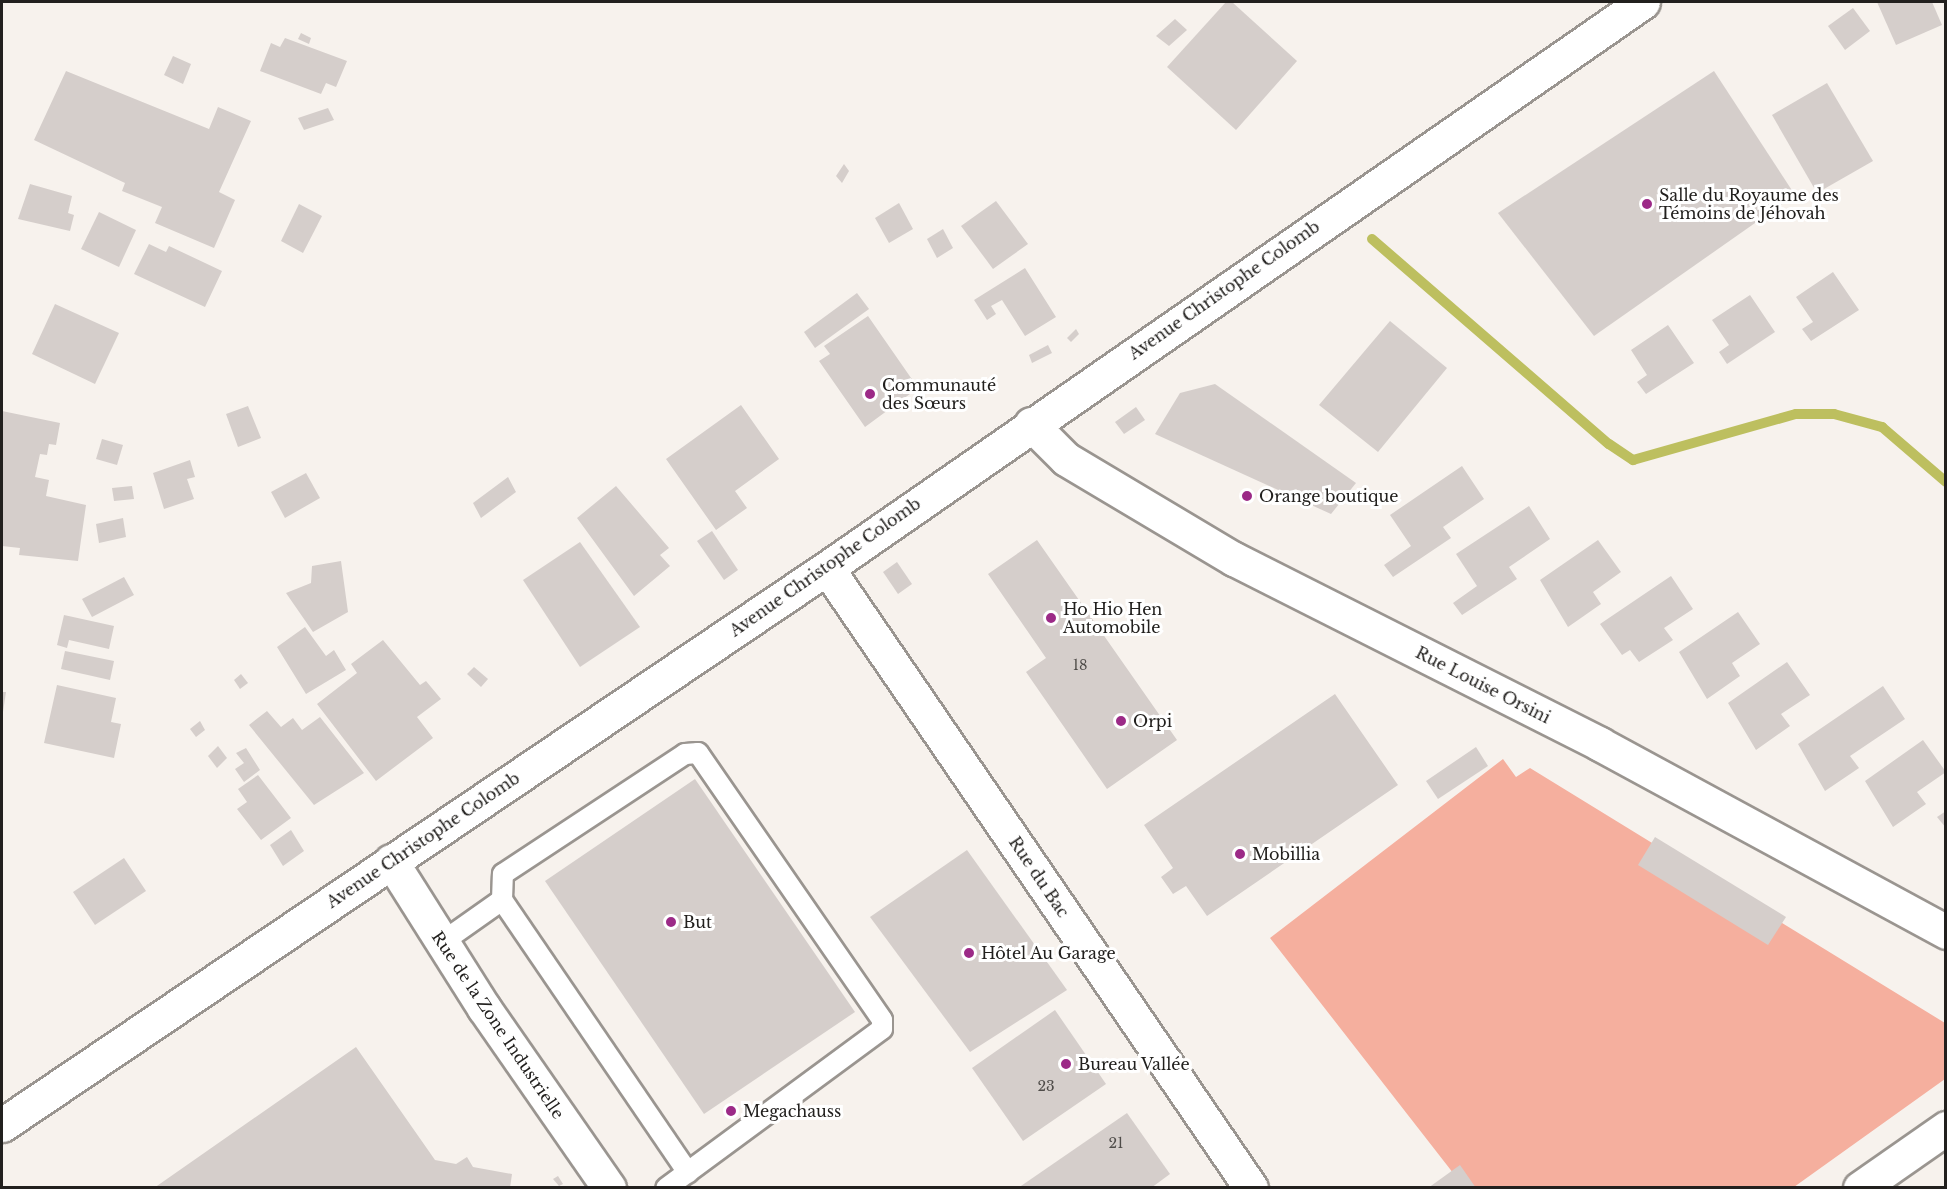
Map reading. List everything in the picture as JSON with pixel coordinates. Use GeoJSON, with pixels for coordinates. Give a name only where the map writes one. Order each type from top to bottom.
{"type":"FeatureCollection","features":[{"type":"Feature","properties":{"kind":"street","name":"Avenue Christophe Colomb"},"geometry":{"type":"LineString","coordinates":[[2,1125],[827,568],[1031,424],[1643,2]]}},
{"type":"Feature","properties":{"kind":"street","name":"Rue Louise Orsini"},"geometry":{"type":"LineString","coordinates":[[1031,424],[1066,459],[1234,559],[1600,744],[1946,932]]}},
{"type":"Feature","properties":{"kind":"street","name":"Rue du Bac"},"geometry":{"type":"LineString","coordinates":[[827,568],[1251,1188]]}},
{"type":"Feature","properties":{"kind":"street","name":"Rue de la Zone Industrielle"},"geometry":{"type":"LineString","coordinates":[[391,861],[441,943],[609,1188]]}},
{"type":"Feature","properties":{"kind":"street"},"geometry":{"type":"LineString","coordinates":[[1860,1188],[1946,1128]]}},
{"type":"Feature","properties":{"kind":"lane"},"geometry":{"type":"LineString","coordinates":[[666,1188],[688,1173],[873,1039],[882,1029],[882,1020],[698,753],[685,754],[503,874],[502,900],[688,1173]]}},
{"type":"Feature","properties":{"kind":"lane"},"geometry":{"type":"LineString","coordinates":[[441,943],[502,900]]}},
{"type":"Feature","properties":{"kind":"shaded area"},"geometry":{"type":"Polygon","coordinates":[[[1503,759],[1516,777],[1530,768],[1945,1023],[1945,1079],[1794,1187],[1464,1187],[1270,938],[1503,759]]]}},
{"type":"Feature","properties":{"kind":"building"},"geometry":{"type":"Polygon","coordinates":[[[1226,2],[1232,2],[1297,61],[1236,130],[1167,67],[1226,2]]]}},
{"type":"Feature","properties":{"kind":"building"},"geometry":{"type":"Polygon","coordinates":[[[1877,2],[1932,2],[1942,25],[1896,45],[1877,2]]]}},
{"type":"Feature","properties":{"kind":"building"},"geometry":{"type":"Polygon","coordinates":[[[1853,8],[1870,31],[1845,50],[1828,26],[1853,8]]]}},
{"type":"Feature","properties":{"kind":"building"},"geometry":{"type":"Polygon","coordinates":[[[1175,19],[1187,30],[1169,46],[1156,36],[1175,19]]]}},
{"type":"Feature","properties":{"kind":"building"},"geometry":{"type":"Polygon","coordinates":[[[301,33],[311,38],[309,44],[298,39],[301,33]]]}},
{"type":"Feature","properties":{"kind":"building"},"geometry":{"type":"Polygon","coordinates":[[[285,38],[347,61],[336,87],[326,83],[321,94],[260,71],[271,43],[280,47],[285,38]]]}},
{"type":"Feature","properties":{"kind":"building"},"geometry":{"type":"Polygon","coordinates":[[[173,56],[191,64],[183,84],[164,75],[173,56]]]}},
{"type":"Feature","properties":{"kind":"building"},"geometry":{"type":"Polygon","coordinates":[[[66,71],[209,129],[218,107],[251,121],[219,192],[235,200],[214,248],[155,223],[162,207],[122,191],[125,183],[34,140],[66,71]]]}},
{"type":"Feature","properties":{"kind":"building","name":"Salle du Royaume des Témoins de Jéhovah"},"geometry":{"type":"Polygon","coordinates":[[[1714,71],[1795,195],[1594,336],[1498,213],[1714,71]]]}},
{"type":"Feature","properties":{"kind":"building"},"geometry":{"type":"Polygon","coordinates":[[[1827,83],[1873,161],[1817,193],[1772,115],[1827,83]]]}},
{"type":"Feature","properties":{"kind":"building"},"geometry":{"type":"Polygon","coordinates":[[[328,108],[334,120],[304,130],[298,118],[328,108]]]}},
{"type":"Feature","properties":{"kind":"building"},"geometry":{"type":"Polygon","coordinates":[[[844,164],[849,171],[842,183],[836,176],[844,164]]]}},
{"type":"Feature","properties":{"kind":"building"},"geometry":{"type":"Polygon","coordinates":[[[30,184],[72,196],[68,213],[74,215],[70,231],[18,219],[30,184]]]}},
{"type":"Feature","properties":{"kind":"building"},"geometry":{"type":"Polygon","coordinates":[[[996,201],[1028,244],[993,269],[961,226],[996,201]]]}},
{"type":"Feature","properties":{"kind":"building"},"geometry":{"type":"Polygon","coordinates":[[[899,203],[913,229],[889,243],[875,218],[899,203]]]}},
{"type":"Feature","properties":{"kind":"building"},"geometry":{"type":"Polygon","coordinates":[[[299,204],[322,216],[303,253],[281,241],[299,204]]]}},
{"type":"Feature","properties":{"kind":"building"},"geometry":{"type":"Polygon","coordinates":[[[99,212],[136,230],[119,267],[81,249],[99,212]]]}},
{"type":"Feature","properties":{"kind":"building"},"geometry":{"type":"Polygon","coordinates":[[[943,229],[953,248],[937,258],[927,239],[943,229]]]}},
{"type":"Feature","properties":{"kind":"building"},"geometry":{"type":"Polygon","coordinates":[[[149,244],[166,252],[169,246],[222,271],[205,307],[134,274],[149,244]]]}},
{"type":"Feature","properties":{"kind":"building"},"geometry":{"type":"Polygon","coordinates":[[[1025,268],[1056,317],[1025,336],[1002,300],[991,306],[996,314],[987,320],[974,300],[1025,268]]]}},
{"type":"Feature","properties":{"kind":"building"},"geometry":{"type":"Polygon","coordinates":[[[1833,272],[1859,310],[1811,341],[1802,329],[1813,322],[1796,297],[1833,272]]]}},
{"type":"Feature","properties":{"kind":"building"},"geometry":{"type":"Polygon","coordinates":[[[857,293],[869,309],[815,348],[804,332],[857,293]]]}},
{"type":"Feature","properties":{"kind":"building"},"geometry":{"type":"Polygon","coordinates":[[[1750,295],[1775,332],[1727,364],[1719,352],[1729,345],[1712,320],[1750,295]]]}},
{"type":"Feature","properties":{"kind":"building"},"geometry":{"type":"Polygon","coordinates":[[[55,304],[119,333],[95,384],[32,354],[55,304]]]}},
{"type":"Feature","properties":{"kind":"building"},"geometry":{"type":"Polygon","coordinates":[[[868,316],[918,388],[865,427],[819,361],[830,354],[824,346],[868,316]]]}},
{"type":"Feature","properties":{"kind":"building"},"geometry":{"type":"Polygon","coordinates":[[[1390,321],[1447,368],[1378,452],[1319,405],[1390,321]]]}},
{"type":"Feature","properties":{"kind":"building"},"geometry":{"type":"Polygon","coordinates":[[[1668,325],[1694,363],[1646,394],[1637,382],[1647,375],[1631,350],[1668,325]]]}},
{"type":"Feature","properties":{"kind":"building"},"geometry":{"type":"Polygon","coordinates":[[[1076,329],[1079,334],[1071,342],[1067,338],[1076,329]]]}},
{"type":"Feature","properties":{"kind":"building"},"geometry":{"type":"Polygon","coordinates":[[[1048,345],[1052,353],[1032,363],[1029,355],[1048,345]]]}},
{"type":"Feature","properties":{"kind":"building"},"geometry":{"type":"Polygon","coordinates":[[[1215,384],[1356,483],[1331,514],[1155,434],[1180,393],[1215,384]]]}},
{"type":"Feature","properties":{"kind":"building"},"geometry":{"type":"Polygon","coordinates":[[[741,405],[779,459],[735,491],[747,508],[716,530],[666,459],[741,405]]]}},
{"type":"Feature","properties":{"kind":"building"},"geometry":{"type":"Polygon","coordinates":[[[248,406],[261,438],[238,447],[226,414],[248,406]]]}},
{"type":"Feature","properties":{"kind":"building"},"geometry":{"type":"Polygon","coordinates":[[[1136,407],[1145,420],[1124,434],[1115,422],[1136,407]]]}},
{"type":"Feature","properties":{"kind":"building"},"geometry":{"type":"Polygon","coordinates":[[[2,411],[60,423],[56,445],[49,444],[47,455],[40,454],[35,477],[49,480],[46,496],[86,505],[78,561],[19,555],[20,548],[2,546],[2,411]]]}},
{"type":"Feature","properties":{"kind":"building"},"geometry":{"type":"Polygon","coordinates":[[[102,439],[123,445],[117,465],[96,459],[102,439]]]}},
{"type":"Feature","properties":{"kind":"building"},"geometry":{"type":"Polygon","coordinates":[[[190,460],[195,477],[187,479],[194,499],[164,509],[153,473],[190,460]]]}},
{"type":"Feature","properties":{"kind":"building"},"geometry":{"type":"Polygon","coordinates":[[[1462,466],[1484,499],[1443,527],[1451,538],[1393,577],[1384,565],[1411,546],[1390,515],[1462,466]]]}},
{"type":"Feature","properties":{"kind":"building"},"geometry":{"type":"Polygon","coordinates":[[[306,473],[320,498],[285,518],[271,492],[306,473]]]}},
{"type":"Feature","properties":{"kind":"building"},"geometry":{"type":"Polygon","coordinates":[[[508,477],[516,492],[481,518],[473,503],[508,477]]]}},
{"type":"Feature","properties":{"kind":"building"},"geometry":{"type":"Polygon","coordinates":[[[132,486],[134,499],[114,501],[112,488],[132,486]]]}},
{"type":"Feature","properties":{"kind":"building"},"geometry":{"type":"Polygon","coordinates":[[[616,486],[669,548],[660,555],[670,566],[634,596],[577,518],[616,486]]]}},
{"type":"Feature","properties":{"kind":"building"},"geometry":{"type":"Polygon","coordinates":[[[1529,506],[1550,539],[1509,567],[1517,579],[1462,615],[1453,603],[1477,586],[1456,554],[1529,506]]]}},
{"type":"Feature","properties":{"kind":"building"},"geometry":{"type":"Polygon","coordinates":[[[123,518],[126,537],[99,543],[96,524],[123,518]]]}},
{"type":"Feature","properties":{"kind":"building"},"geometry":{"type":"Polygon","coordinates":[[[712,531],[738,570],[724,580],[697,541],[712,531]]]}},
{"type":"Feature","properties":{"kind":"building"},"geometry":{"type":"Polygon","coordinates":[[[1037,540],[1177,740],[1107,789],[1026,672],[1046,658],[988,574],[1037,540]]]}},
{"type":"Feature","properties":{"kind":"building"},"geometry":{"type":"Polygon","coordinates":[[[1598,540],[1621,572],[1593,592],[1601,604],[1568,627],[1540,580],[1598,540]]]}},
{"type":"Feature","properties":{"kind":"building"},"geometry":{"type":"Polygon","coordinates":[[[580,542],[640,627],[580,667],[523,580],[580,542]]]}},
{"type":"Feature","properties":{"kind":"building"},"geometry":{"type":"Polygon","coordinates":[[[341,561],[348,612],[313,632],[286,593],[311,583],[312,566],[341,561]]]}},
{"type":"Feature","properties":{"kind":"building"},"geometry":{"type":"Polygon","coordinates":[[[897,562],[912,584],[898,594],[883,572],[897,562]]]}},
{"type":"Feature","properties":{"kind":"building"},"geometry":{"type":"Polygon","coordinates":[[[1671,576],[1693,609],[1664,628],[1673,640],[1639,662],[1630,650],[1622,655],[1600,624],[1671,576]]]}},
{"type":"Feature","properties":{"kind":"building"},"geometry":{"type":"Polygon","coordinates":[[[124,577],[134,595],[92,617],[82,599],[124,577]]]}},
{"type":"Feature","properties":{"kind":"building"},"geometry":{"type":"Polygon","coordinates":[[[1738,612],[1760,644],[1732,663],[1740,676],[1707,699],[1679,652],[1738,612]]]}},
{"type":"Feature","properties":{"kind":"building"},"geometry":{"type":"Polygon","coordinates":[[[64,615],[114,626],[109,649],[69,640],[67,648],[57,645],[64,615]]]}},
{"type":"Feature","properties":{"kind":"building"},"geometry":{"type":"Polygon","coordinates":[[[305,627],[326,656],[334,650],[346,670],[306,694],[277,647],[305,627]]]}},
{"type":"Feature","properties":{"kind":"building"},"geometry":{"type":"Polygon","coordinates":[[[383,640],[420,685],[426,681],[441,699],[417,717],[433,738],[376,781],[317,704],[357,673],[351,664],[383,640]]]}},
{"type":"Feature","properties":{"kind":"building"},"geometry":{"type":"Polygon","coordinates":[[[65,651],[114,661],[110,680],[61,669],[65,651]]]}},
{"type":"Feature","properties":{"kind":"building"},"geometry":{"type":"Polygon","coordinates":[[[1787,662],[1810,695],[1781,714],[1790,726],[1756,750],[1728,703],[1787,662]]]}},
{"type":"Feature","properties":{"kind":"building"},"geometry":{"type":"Polygon","coordinates":[[[474,667],[488,679],[481,687],[467,674],[474,667]]]}},
{"type":"Feature","properties":{"kind":"building"},"geometry":{"type":"Polygon","coordinates":[[[241,674],[248,683],[240,689],[234,680],[241,674]]]}},
{"type":"Feature","properties":{"kind":"building"},"geometry":{"type":"Polygon","coordinates":[[[57,685],[116,698],[111,722],[121,724],[114,758],[44,743],[57,685]]]}},
{"type":"Feature","properties":{"kind":"building"},"geometry":{"type":"Polygon","coordinates":[[[1883,686],[1905,719],[1850,756],[1859,768],[1825,791],[1798,744],[1883,686]]]}},
{"type":"Feature","properties":{"kind":"building"},"geometry":{"type":"Polygon","coordinates":[[[2,692],[6,692],[3,712],[2,712],[2,692]]]}},
{"type":"Feature","properties":{"kind":"building"},"geometry":{"type":"Polygon","coordinates":[[[1335,694],[1398,785],[1207,916],[1186,886],[1173,894],[1161,877],[1173,868],[1144,825],[1335,694]]]}},
{"type":"Feature","properties":{"kind":"building"},"geometry":{"type":"Polygon","coordinates":[[[267,711],[281,727],[293,718],[302,730],[320,717],[364,773],[314,805],[249,725],[267,711]]]}},
{"type":"Feature","properties":{"kind":"building"},"geometry":{"type":"Polygon","coordinates":[[[200,721],[205,730],[196,737],[190,729],[200,721]]]}},
{"type":"Feature","properties":{"kind":"building"},"geometry":{"type":"Polygon","coordinates":[[[1923,740],[1946,772],[1917,792],[1926,804],[1893,827],[1865,781],[1923,740]]]}},
{"type":"Feature","properties":{"kind":"building"},"geometry":{"type":"Polygon","coordinates":[[[218,746],[227,758],[217,768],[208,756],[218,746]]]}},
{"type":"Feature","properties":{"kind":"building"},"geometry":{"type":"Polygon","coordinates":[[[1476,747],[1488,766],[1438,799],[1426,781],[1476,747]]]}},
{"type":"Feature","properties":{"kind":"building"},"geometry":{"type":"Polygon","coordinates":[[[246,748],[260,770],[244,782],[235,769],[244,763],[236,753],[246,748]]]}},
{"type":"Feature","properties":{"kind":"building"},"geometry":{"type":"Polygon","coordinates":[[[258,775],[291,818],[261,840],[237,809],[247,802],[238,789],[258,775]]]}},
{"type":"Feature","properties":{"kind":"building"},"geometry":{"type":"Polygon","coordinates":[[[695,779],[855,1012],[704,1114],[545,881],[695,779]]]}},
{"type":"Feature","properties":{"kind":"building"},"geometry":{"type":"Polygon","coordinates":[[[1946,811],[1946,828],[1937,817],[1946,811]]]}},
{"type":"Feature","properties":{"kind":"building"},"geometry":{"type":"Polygon","coordinates":[[[291,830],[304,851],[283,866],[270,845],[291,830]]]}},
{"type":"Feature","properties":{"kind":"building"},"geometry":{"type":"Polygon","coordinates":[[[1655,837],[1786,917],[1768,945],[1638,865],[1655,837]]]}},
{"type":"Feature","properties":{"kind":"building","name":"Hôtel Au Garage"},"geometry":{"type":"Polygon","coordinates":[[[967,850],[1067,990],[970,1052],[870,917],[967,850]]]}},
{"type":"Feature","properties":{"kind":"building"},"geometry":{"type":"Polygon","coordinates":[[[124,858],[146,891],[95,925],[73,892],[124,858]]]}},
{"type":"Feature","properties":{"kind":"building"},"geometry":{"type":"Polygon","coordinates":[[[1055,1010],[1106,1084],[1023,1141],[972,1068],[1055,1010]]]}},
{"type":"Feature","properties":{"kind":"building"},"geometry":{"type":"Polygon","coordinates":[[[356,1047],[435,1160],[456,1164],[467,1157],[473,1167],[512,1174],[510,1188],[154,1188],[356,1047]]]}},
{"type":"Feature","properties":{"kind":"building"},"geometry":{"type":"Polygon","coordinates":[[[1127,1113],[1170,1174],[1151,1188],[1018,1188],[1127,1113]]]}},
{"type":"Feature","properties":{"kind":"building"},"geometry":{"type":"Polygon","coordinates":[[[1460,1165],[1476,1188],[1428,1188],[1460,1165]]]}},
{"type":"Feature","properties":{"kind":"building"},"geometry":{"type":"Polygon","coordinates":[[[558,1176],[563,1184],[559,1186],[553,1179],[558,1176]]]}},
{"type":"Feature","properties":{"kind":"waterway"},"geometry":{"type":"LineString","coordinates":[[1372,239],[1609,444],[1633,460],[1796,414],[1834,414],[1882,427],[1946,482]]}},
{"type":"Feature","properties":{"kind":"place","name":"Salle du Royaume des Témoins de Jéhovah"},"geometry":{"type":"Point","coordinates":[1647,204]}},
{"type":"Feature","properties":{"kind":"place","name":"Communauté des Sœurs"},"geometry":{"type":"Point","coordinates":[870,394]}},
{"type":"Feature","properties":{"kind":"place","name":"Orange boutique"},"geometry":{"type":"Point","coordinates":[1247,496]}},
{"type":"Feature","properties":{"kind":"place","name":"Ho Hio Hen Automobile"},"geometry":{"type":"Point","coordinates":[1051,618]}},
{"type":"Feature","properties":{"kind":"place","name":"Orpi"},"geometry":{"type":"Point","coordinates":[1121,721]}},
{"type":"Feature","properties":{"kind":"place","name":"Mobillia"},"geometry":{"type":"Point","coordinates":[1240,854]}},
{"type":"Feature","properties":{"kind":"place","name":"But"},"geometry":{"type":"Point","coordinates":[671,922]}},
{"type":"Feature","properties":{"kind":"place","name":"Hôtel Au Garage"},"geometry":{"type":"Point","coordinates":[969,953]}},
{"type":"Feature","properties":{"kind":"place","name":"Bureau Vallée"},"geometry":{"type":"Point","coordinates":[1066,1064]}},
{"type":"Feature","properties":{"kind":"place","name":"Megachauss"},"geometry":{"type":"Point","coordinates":[731,1111]}}]}
